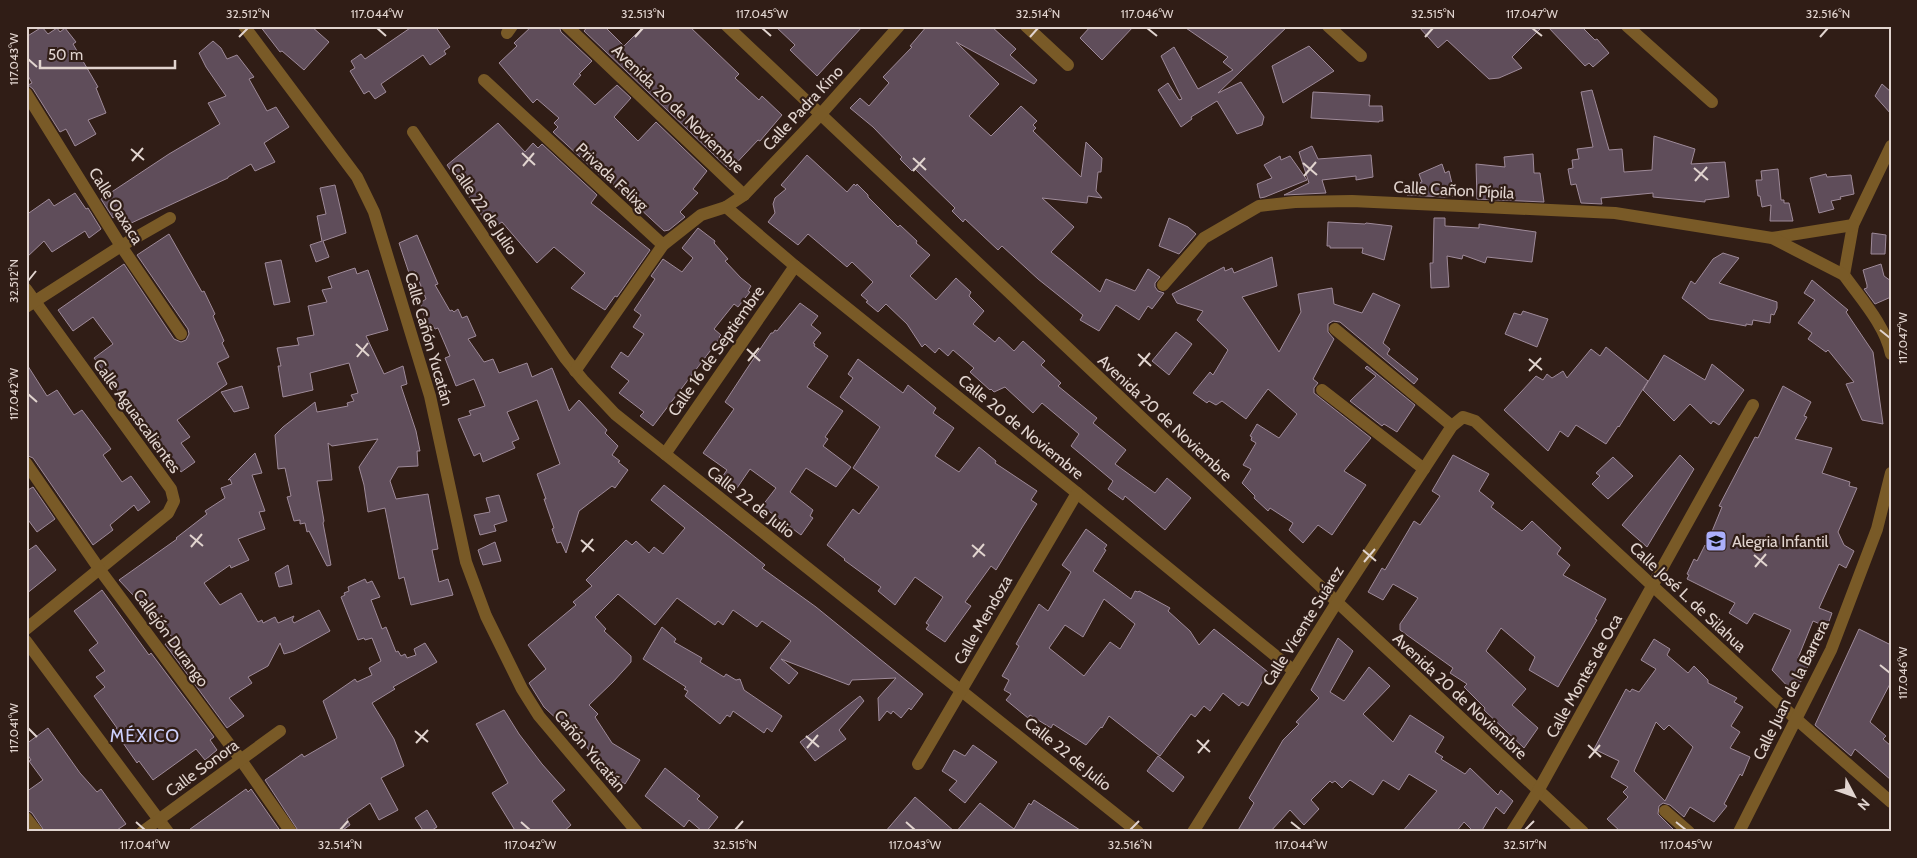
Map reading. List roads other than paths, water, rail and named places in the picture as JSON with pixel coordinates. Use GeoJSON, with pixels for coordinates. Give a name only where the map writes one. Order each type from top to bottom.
{"type":"FeatureCollection","features":[{"type":"Feature","properties":{"kind":"street","name":"Calle Cañón Yucatán"},"geometry":{"type":"LineString","coordinates":[[244,26],[357,177],[374,212],[430,396],[466,562],[486,616],[522,689]]}},
{"type":"Feature","properties":{"kind":"street","name":"Avenida 20 de Noviembre"},"geometry":{"type":"LineString","coordinates":[[567,26],[744,195]]}},
{"type":"Feature","properties":{"kind":"street","name":"Avenida 20 de Noviembre"},"geometry":{"type":"LineString","coordinates":[[727,26],[1583,832]]}},
{"type":"Feature","properties":{"kind":"street","name":"Calle Padra Kino"},"geometry":{"type":"LineString","coordinates":[[726,207],[744,195],[820,115],[899,26]]}},
{"type":"Feature","properties":{"kind":"street"},"geometry":{"type":"LineString","coordinates":[[1026,26],[1068,65]]}},
{"type":"Feature","properties":{"kind":"street"},"geometry":{"type":"LineString","coordinates":[[1328,26],[1361,56]]}},
{"type":"Feature","properties":{"kind":"street"},"geometry":{"type":"LineString","coordinates":[[1627,26],[1712,102]]}},
{"type":"Feature","properties":{"kind":"street","name":"Privada Felixg"},"geometry":{"type":"LineString","coordinates":[[484,80],[663,245]]}},
{"type":"Feature","properties":{"kind":"street","name":"Calle Oaxaca"},"geometry":{"type":"LineString","coordinates":[[26,93],[121,246],[181,334]]}},
{"type":"Feature","properties":{"kind":"street","name":"Calle 22 de Julio"},"geometry":{"type":"LineString","coordinates":[[413,132],[565,358],[615,414],[1138,832]]}},
{"type":"Feature","properties":{"kind":"street"},"geometry":{"type":"LineString","coordinates":[[1891,146],[1853,224],[1844,275],[1875,318],[1889,343],[1891,354]]}},
{"type":"Feature","properties":{"kind":"street","name":"Calle Cañon Pípila"},"geometry":{"type":"LineString","coordinates":[[1163,285],[1204,238],[1259,206],[1295,202],[1352,201],[1615,213],[1772,238],[1844,275]]}},
{"type":"Feature","properties":{"kind":"street"},"geometry":{"type":"LineString","coordinates":[[575,370],[663,245],[701,215],[726,207]]}},
{"type":"Feature","properties":{"kind":"street","name":"Calle 20 de Noviembre"},"geometry":{"type":"LineString","coordinates":[[726,207],[795,266],[1294,671]]}},
{"type":"Feature","properties":{"kind":"street"},"geometry":{"type":"LineString","coordinates":[[30,304],[121,246],[170,218]]}},
{"type":"Feature","properties":{"kind":"street","name":"Calle Cañon Pípila"},"geometry":{"type":"LineString","coordinates":[[1772,238],[1853,224]]}},
{"type":"Feature","properties":{"kind":"street","name":"Calle 16 de Septiembre"},"geometry":{"type":"LineString","coordinates":[[665,454],[795,266]]}},
{"type":"Feature","properties":{"kind":"street","name":"Calle Aguascalientes"},"geometry":{"type":"LineString","coordinates":[[26,288],[30,304],[170,489],[174,501],[168,513],[26,629]]}},
{"type":"Feature","properties":{"kind":"street"},"geometry":{"type":"LineString","coordinates":[[1335,329],[1452,426]]}},
{"type":"Feature","properties":{"kind":"street"},"geometry":{"type":"LineString","coordinates":[[1322,390],[1424,469]]}},
{"type":"Feature","properties":{"kind":"street","name":"Calle Montes de Oca"},"geometry":{"type":"LineString","coordinates":[[1512,832],[1538,791],[1753,406]]}},
{"type":"Feature","properties":{"kind":"street","name":"Calle Vicente Suárez"},"geometry":{"type":"LineString","coordinates":[[1193,832],[1337,602],[1452,426],[1463,418]]}},
{"type":"Feature","properties":{"kind":"street","name":"Calle José L. de Silahua"},"geometry":{"type":"LineString","coordinates":[[1463,418],[1475,422],[1795,718],[1891,802]]}},
{"type":"Feature","properties":{"kind":"street","name":"Callejón Durango"},"geometry":{"type":"LineString","coordinates":[[26,463],[100,570],[241,760],[291,832]]}},
{"type":"Feature","properties":{"kind":"street","name":"Calle Juan de la Barrera"},"geometry":{"type":"LineString","coordinates":[[1739,832],[1831,650],[1876,529],[1891,473]]}},
{"type":"Feature","properties":{"kind":"street","name":"Calle Mendoza"},"geometry":{"type":"LineString","coordinates":[[918,764],[1077,493]]}},
{"type":"Feature","properties":{"kind":"street"},"geometry":{"type":"LineString","coordinates":[[26,641],[168,832]]}},
{"type":"Feature","properties":{"kind":"street","name":"Cañón Yucatán"},"geometry":{"type":"LineString","coordinates":[[522,689],[539,716],[637,832]]}},
{"type":"Feature","properties":{"kind":"street","name":"Calle Sonora"},"geometry":{"type":"LineString","coordinates":[[142,832],[280,731]]}},
{"type":"Feature","properties":{"kind":"street"},"geometry":{"type":"LineString","coordinates":[[1665,811],[1689,832]]}},
{"type":"Feature","properties":{"kind":"street"},"geometry":{"type":"LineString","coordinates":[[26,818],[37,832]]}},
{"type":"Feature","properties":{"kind":"place","name":"Alegria Infantil"},"geometry":{"type":"Point","coordinates":[1716,541]}},
{"type":"Feature","properties":{"kind":"district","name":"MÉXICO"},"geometry":{"type":"Point","coordinates":[145,736]}}]}
